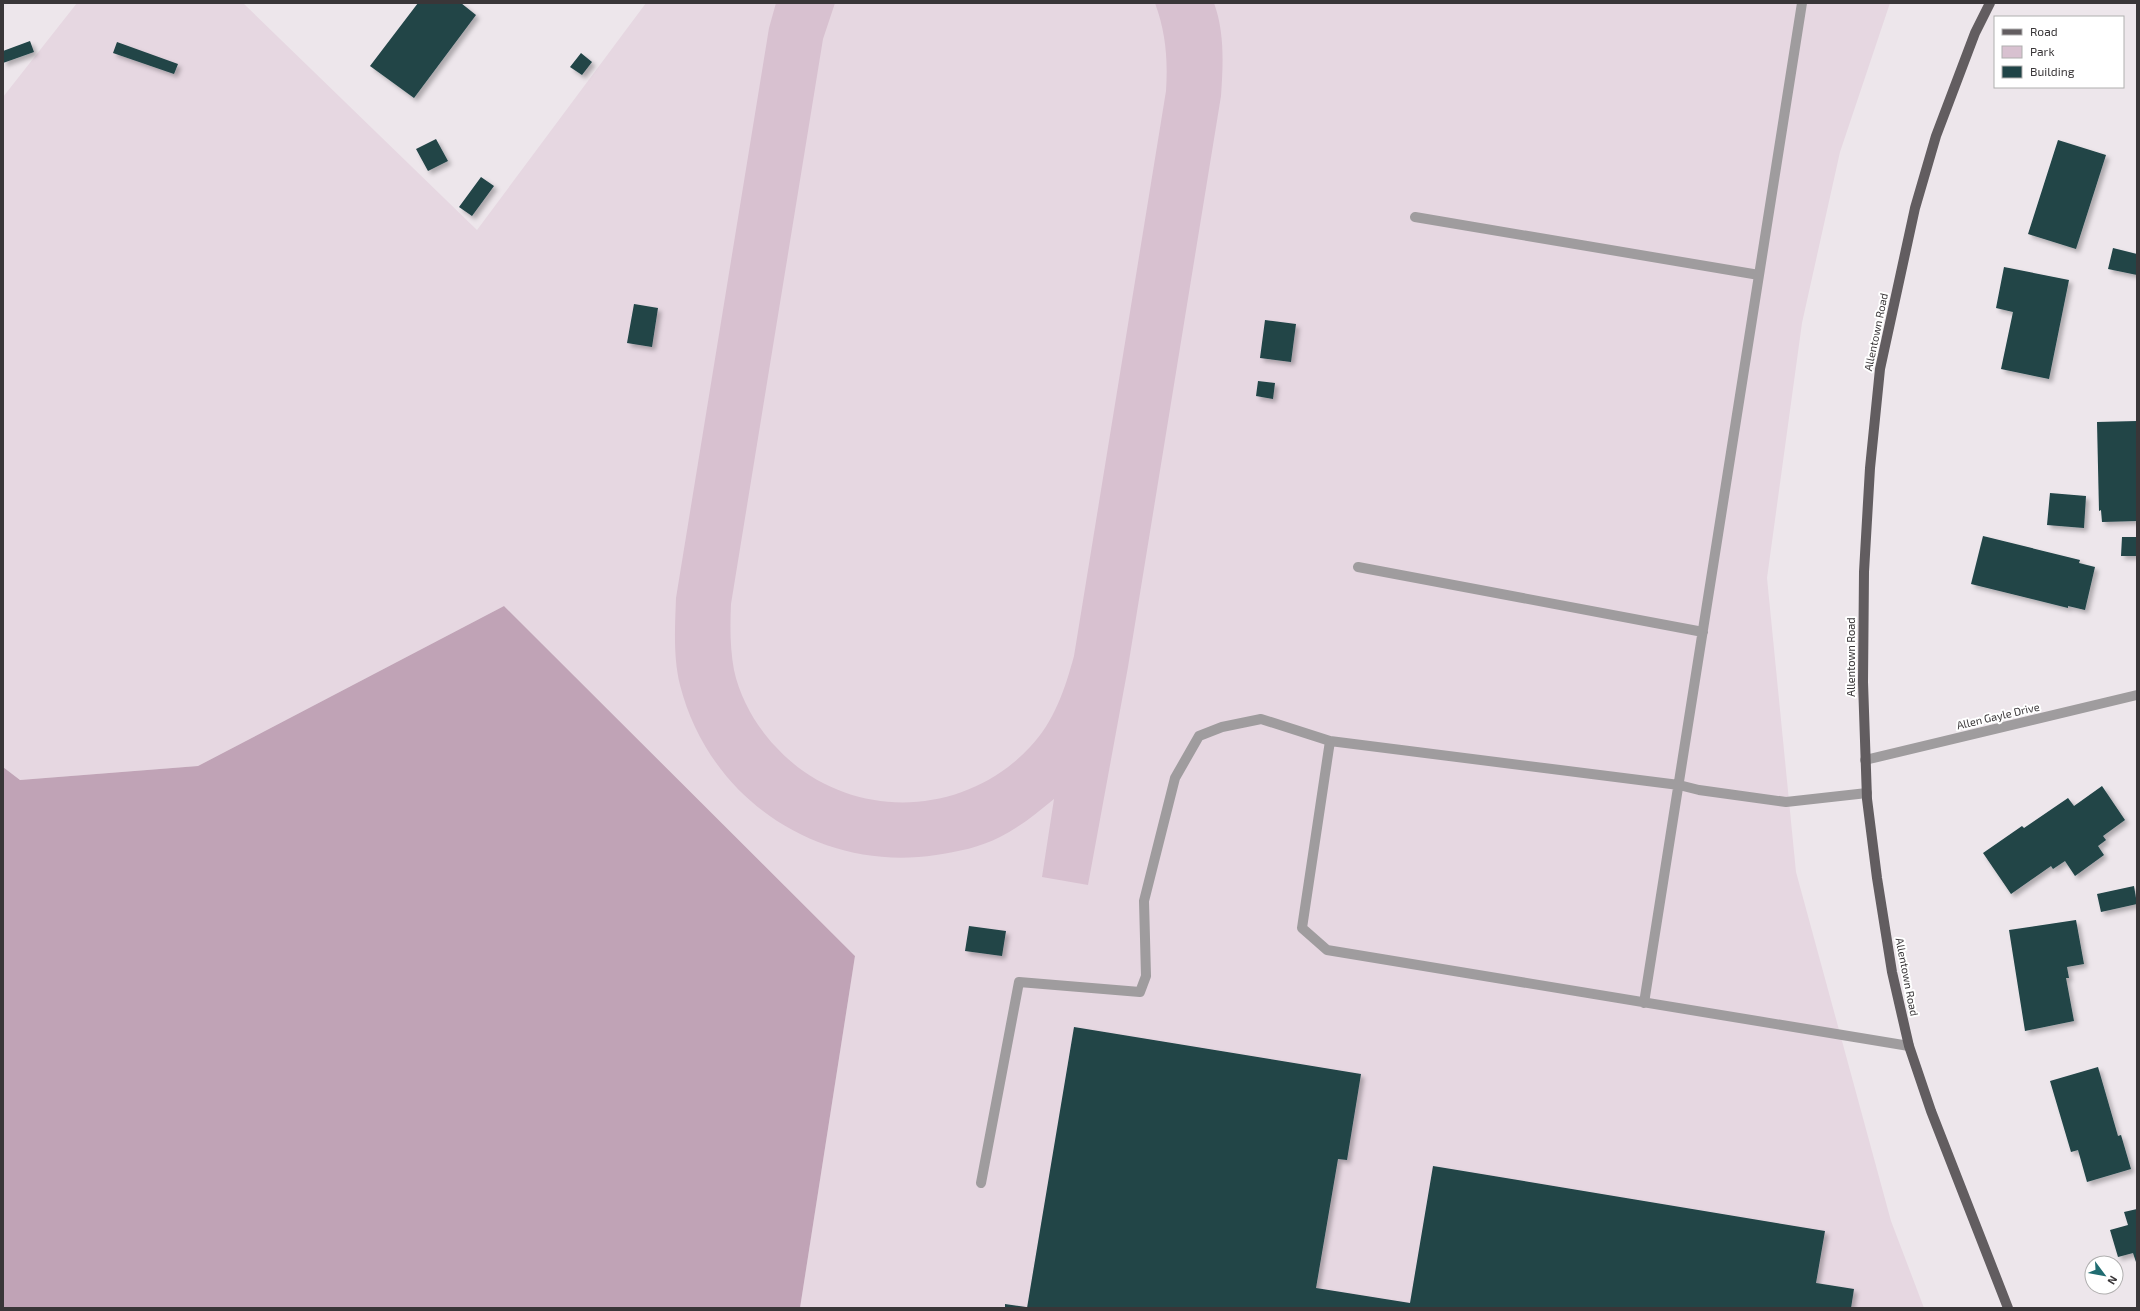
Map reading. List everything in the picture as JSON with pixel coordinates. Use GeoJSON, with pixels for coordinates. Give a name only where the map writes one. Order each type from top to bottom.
{"type":"FeatureCollection","features":[{"type":"Feature","properties":{"kind":"main road","name":"Allentown Road"},"geometry":{"type":"LineString","coordinates":[[1990,3],[1975,33],[1934,143],[1915,208],[1880,369],[1870,468],[1864,572],[1862,682],[1867,793],[1877,878],[1892,972],[1909,1046],[1931,1111],[2008,1308]]}},
{"type":"Feature","properties":{"kind":"street"},"geometry":{"type":"LineString","coordinates":[[1644,1003],[1802,3]]}},
{"type":"Feature","properties":{"kind":"street"},"geometry":{"type":"LineString","coordinates":[[1415,217],[1759,274]]}},
{"type":"Feature","properties":{"kind":"street"},"geometry":{"type":"LineString","coordinates":[[1358,567],[1703,632]]}},
{"type":"Feature","properties":{"kind":"street","name":"Allen Gayle Drive"},"geometry":{"type":"LineString","coordinates":[[1865,760],[2137,695]]}},
{"type":"Feature","properties":{"kind":"street"},"geometry":{"type":"LineString","coordinates":[[981,1183],[1019,982],[1140,992],[1146,976],[1144,901],[1175,778],[1199,736],[1222,727],[1261,719],[1330,741],[1679,785],[1699,790],[1786,802],[1867,793]]}},
{"type":"Feature","properties":{"kind":"street"},"geometry":{"type":"LineString","coordinates":[[1330,741],[1302,928],[1328,950],[1909,1046]]}},
{"type":"Feature","properties":{"kind":"shaded area"},"geometry":{"type":"Polygon","coordinates":[[[77,3],[243,3],[477,230],[646,3],[1890,3],[1840,152],[1802,323],[1767,578],[1796,872],[1891,1221],[1924,1308],[800,1308],[855,956],[504,606],[198,766],[20,780],[3,767],[3,97],[77,3]]]}},
{"type":"Feature","properties":{"kind":"shaded area"},"geometry":{"type":"Polygon","coordinates":[[[504,606],[855,956],[800,1308],[3,1308],[3,767],[20,780],[198,766],[504,606]]]}},
{"type":"Feature","properties":{"kind":"green space"},"geometry":{"type":"Polygon","coordinates":[[[776,3],[835,3],[823,39],[731,604],[730,621],[734,670],[740,691],[761,730],[775,746],[803,771],[834,788],[867,799],[902,802],[937,799],[971,789],[1002,771],[1030,747],[1046,727],[1058,704],[1067,681],[1074,656],[1166,91],[1167,68],[1164,36],[1155,3],[1214,3],[1218,14],[1222,38],[1223,61],[1221,96],[1128,667],[1088,885],[1042,877],[1054,799],[1035,815],[993,841],[960,851],[944,854],[893,858],[851,852],[812,839],[775,820],[743,794],[716,763],[695,726],[680,685],[675,653],[676,598],[769,28],[776,3]]]}},
{"type":"Feature","properties":{"kind":"building"},"geometry":{"type":"Polygon","coordinates":[[[418,3],[461,3],[476,15],[414,98],[370,66],[418,3]]]}},
{"type":"Feature","properties":{"kind":"building"},"geometry":{"type":"Polygon","coordinates":[[[30,41],[34,52],[3,63],[3,51],[30,41]]]}},
{"type":"Feature","properties":{"kind":"building"},"geometry":{"type":"Polygon","coordinates":[[[117,42],[178,64],[174,74],[113,53],[117,42]]]}},
{"type":"Feature","properties":{"kind":"building"},"geometry":{"type":"Polygon","coordinates":[[[581,53],[592,62],[582,75],[570,67],[581,53]]]}},
{"type":"Feature","properties":{"kind":"building"},"geometry":{"type":"Polygon","coordinates":[[[436,139],[448,161],[428,171],[416,149],[436,139]]]}},
{"type":"Feature","properties":{"kind":"building"},"geometry":{"type":"Polygon","coordinates":[[[2058,140],[2106,155],[2076,249],[2028,234],[2058,140]]]}},
{"type":"Feature","properties":{"kind":"building"},"geometry":{"type":"Polygon","coordinates":[[[481,177],[494,186],[472,216],[459,207],[481,177]]]}},
{"type":"Feature","properties":{"kind":"building"},"geometry":{"type":"Polygon","coordinates":[[[2113,248],[2137,254],[2137,275],[2108,269],[2113,248]]]}},
{"type":"Feature","properties":{"kind":"building"},"geometry":{"type":"Polygon","coordinates":[[[2004,267],[2069,280],[2049,379],[2001,369],[2013,312],[1996,308],[2004,267]]]}},
{"type":"Feature","properties":{"kind":"building"},"geometry":{"type":"Polygon","coordinates":[[[634,304],[658,308],[652,347],[627,343],[634,304]]]}},
{"type":"Feature","properties":{"kind":"building"},"geometry":{"type":"Polygon","coordinates":[[[1265,320],[1296,324],[1291,362],[1260,358],[1265,320]]]}},
{"type":"Feature","properties":{"kind":"building"},"geometry":{"type":"Polygon","coordinates":[[[1258,381],[1275,383],[1273,399],[1256,396],[1258,381]]]}},
{"type":"Feature","properties":{"kind":"building"},"geometry":{"type":"Polygon","coordinates":[[[2137,421],[2137,521],[2102,522],[2101,510],[2099,511],[2097,422],[2137,421]]]}},
{"type":"Feature","properties":{"kind":"building"},"geometry":{"type":"Polygon","coordinates":[[[2050,493],[2086,496],[2084,528],[2047,525],[2050,493]]]}},
{"type":"Feature","properties":{"kind":"building"},"geometry":{"type":"Polygon","coordinates":[[[1983,536],[2080,560],[2079,563],[2095,567],[2085,610],[2068,606],[2068,608],[1971,584],[1983,536]]]}},
{"type":"Feature","properties":{"kind":"building"},"geometry":{"type":"Polygon","coordinates":[[[2122,537],[2137,537],[2137,556],[2121,556],[2122,537]]]}},
{"type":"Feature","properties":{"kind":"building"},"geometry":{"type":"Polygon","coordinates":[[[2102,786],[2125,820],[2103,836],[2106,840],[2098,846],[2104,855],[2075,876],[2065,861],[2053,869],[2051,866],[2011,894],[1983,853],[2022,826],[2024,828],[2068,798],[2074,806],[2102,786]]]}},
{"type":"Feature","properties":{"kind":"building"},"geometry":{"type":"Polygon","coordinates":[[[2134,886],[2137,904],[2101,912],[2097,894],[2134,886]]]}},
{"type":"Feature","properties":{"kind":"building"},"geometry":{"type":"Polygon","coordinates":[[[2076,920],[2084,964],[2067,967],[2069,978],[2066,978],[2074,1021],[2025,1031],[2009,930],[2076,920]]]}},
{"type":"Feature","properties":{"kind":"building"},"geometry":{"type":"Polygon","coordinates":[[[969,926],[1006,931],[1002,956],[965,951],[969,926]]]}},
{"type":"Feature","properties":{"kind":"building"},"geometry":{"type":"Polygon","coordinates":[[[1074,1027],[1361,1074],[1347,1160],[1338,1159],[1316,1288],[1410,1303],[1433,1166],[1825,1231],[1816,1283],[1854,1289],[1851,1308],[1027,1308],[1074,1027]]]}},
{"type":"Feature","properties":{"kind":"building"},"geometry":{"type":"Polygon","coordinates":[[[2098,1067],[2118,1136],[2121,1135],[2131,1169],[2087,1182],[2078,1150],[2071,1152],[2050,1081],[2098,1067]]]}},
{"type":"Feature","properties":{"kind":"building"},"geometry":{"type":"Polygon","coordinates":[[[2137,1209],[2137,1265],[2133,1253],[2124,1255],[2117,1255],[2110,1230],[2128,1225],[2124,1212],[2137,1209]]]}},
{"type":"Feature","properties":{"kind":"building"},"geometry":{"type":"Polygon","coordinates":[[[1005,1304],[1026,1307],[1026,1308],[1005,1308],[1005,1304]]]}}]}
